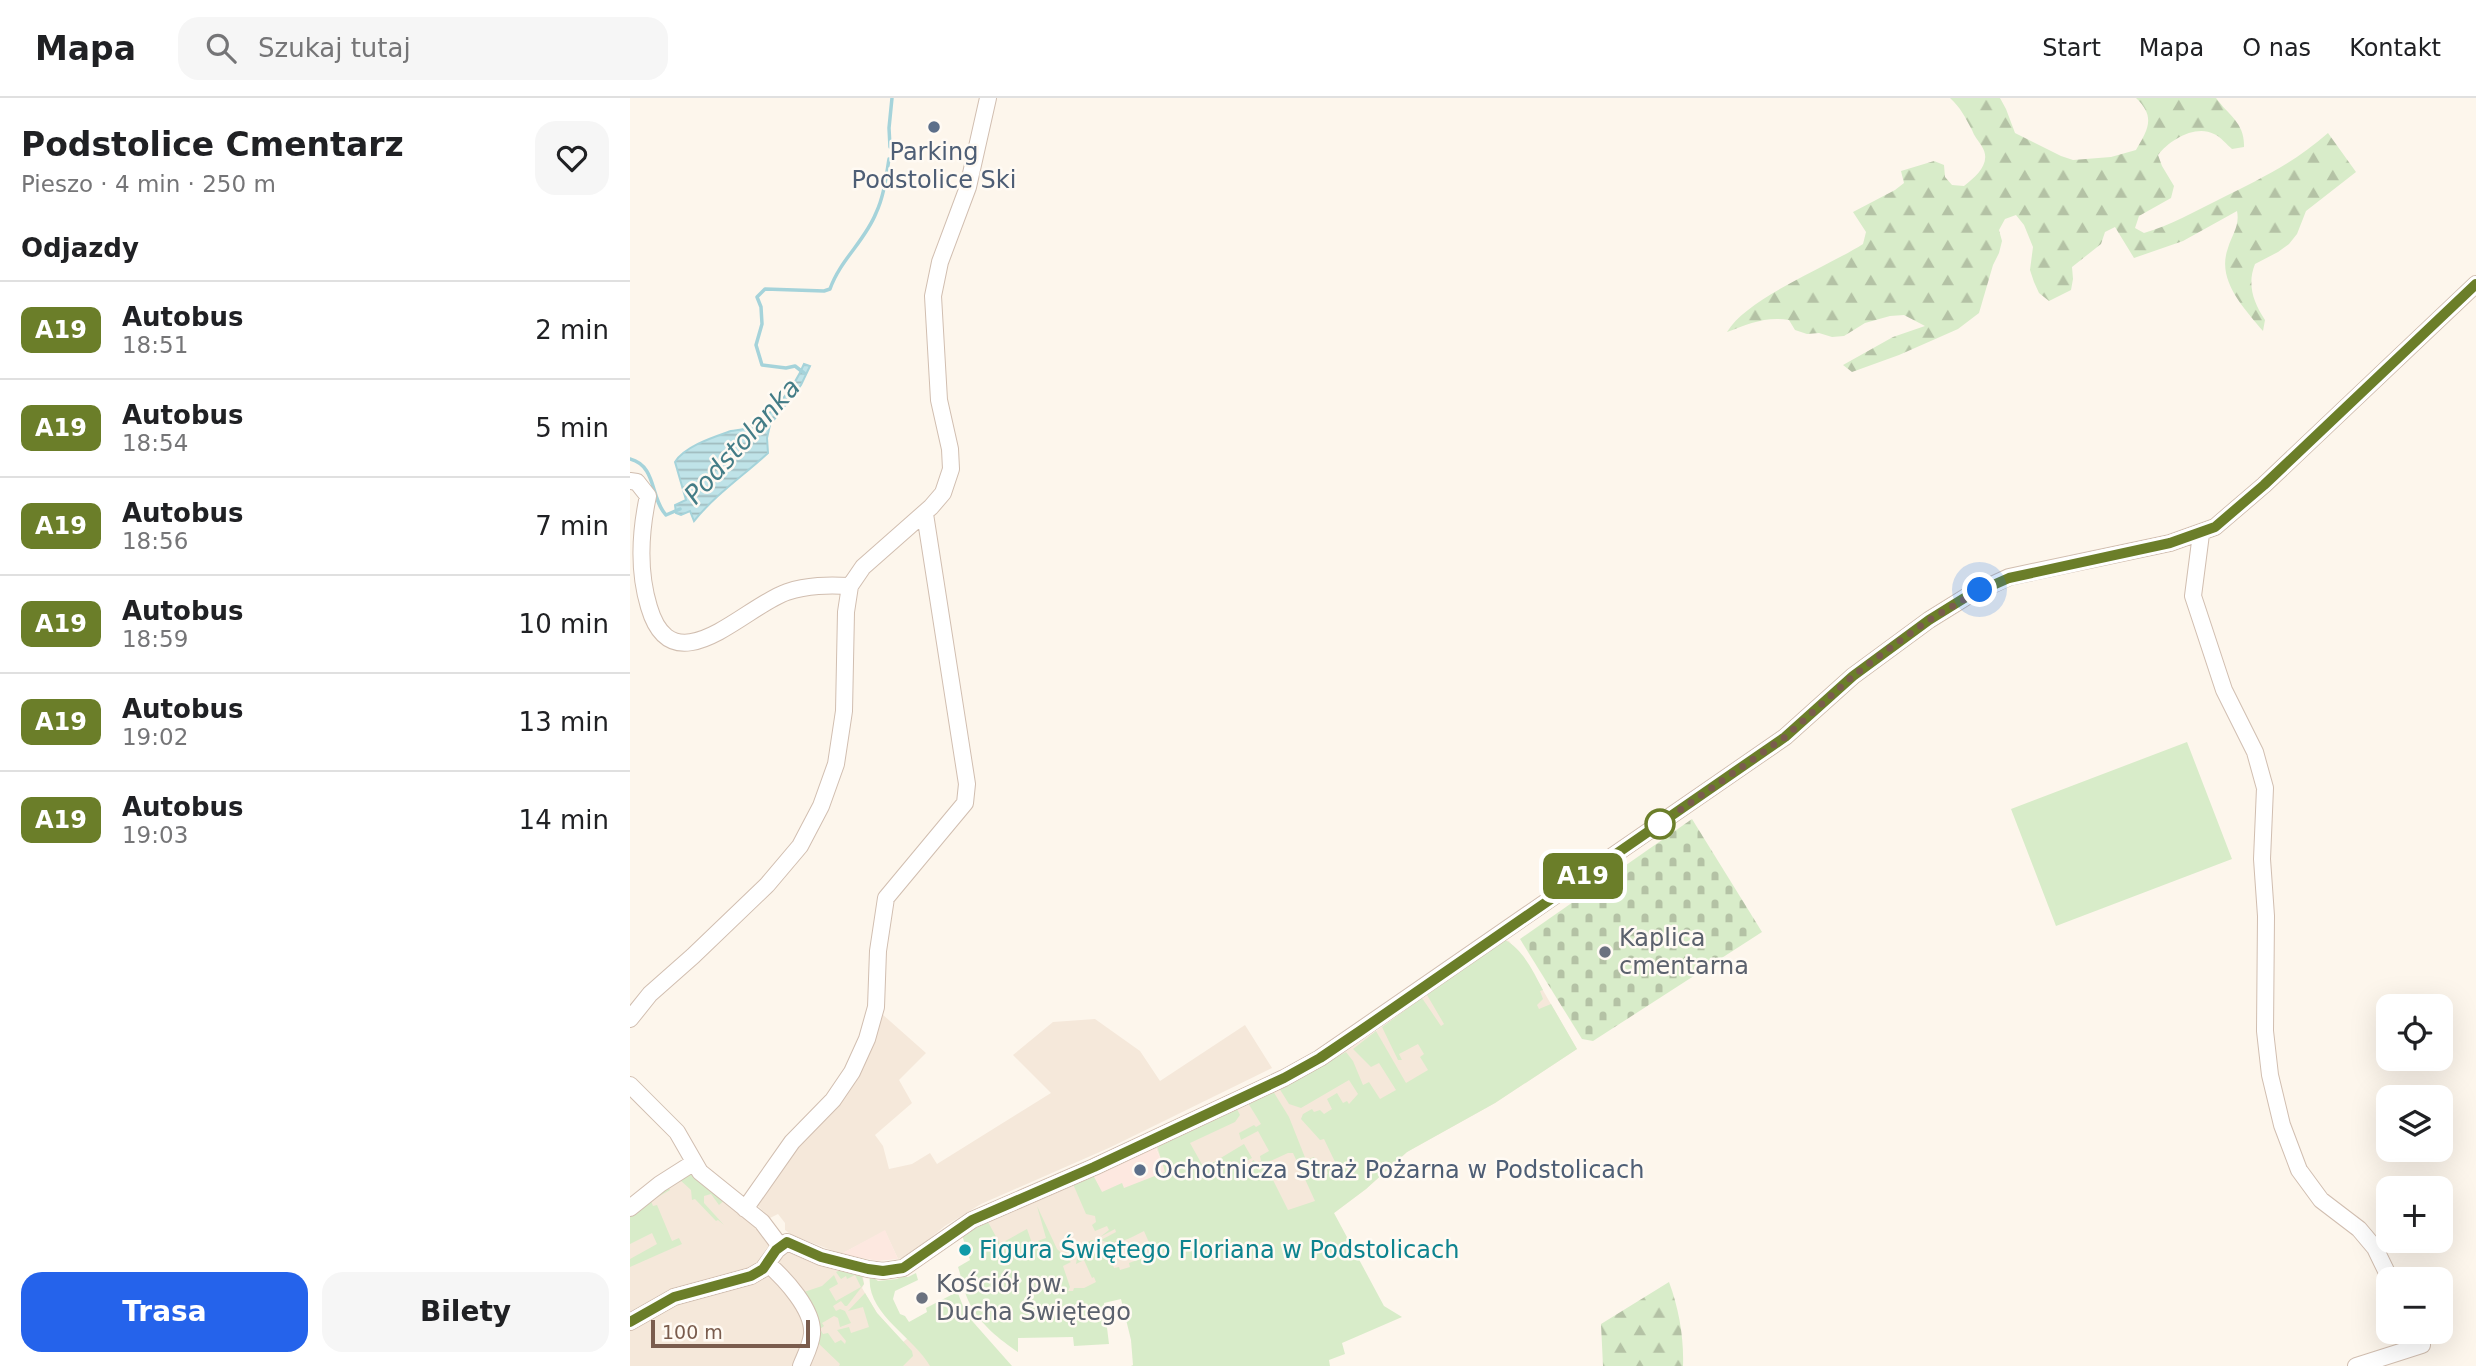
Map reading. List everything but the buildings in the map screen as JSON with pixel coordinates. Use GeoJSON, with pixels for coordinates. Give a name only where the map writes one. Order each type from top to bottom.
{"type":"FeatureCollection","features":[{"type":"Feature","properties":{"kind":"street"},"geometry":{"type":"LineString","coordinates":[[630,1019],[650,994],[767,884],[800,846],[821,806],[836,764],[844,711],[846,612],[850,586],[863,566],[925,514],[943,492],[951,469],[950,449],[939,400],[933,296],[935,278],[968,187],[988,98]]}},
{"type":"Feature","properties":{"kind":"street"},"geometry":{"type":"LineString","coordinates":[[630,1322],[674,1297],[751,1276],[768,1264],[780,1246],[790,1242],[821,1257],[868,1269],[883,1271],[903,1268],[972,1220],[1094,1167],[1284,1078],[1328,1053],[1785,737],[1853,676],[1929,620],[1966,597],[2009,578],[2201,534],[2227,519],[2476,284]]}},
{"type":"Feature","properties":{"kind":"street"},"geometry":{"type":"LineString","coordinates":[[630,481],[637,482],[648,496],[643,518],[641,563],[645,595],[653,622],[673,642],[683,645],[724,630],[784,593],[816,585],[850,586]]}},
{"type":"Feature","properties":{"kind":"street"},"geometry":{"type":"LineString","coordinates":[[745,1209],[792,1142],[833,1100],[852,1072],[867,1039],[876,1007],[878,951],[886,898],[965,803],[967,784],[925,514]]}},
{"type":"Feature","properties":{"kind":"street"},"geometry":{"type":"LineString","coordinates":[[2201,534],[2193,596],[2224,690],[2255,752],[2265,788],[2262,859],[2266,916],[2265,1031],[2270,1074],[2282,1125],[2299,1170],[2321,1200],[2359,1229],[2375,1248],[2384,1267]]}},
{"type":"Feature","properties":{"kind":"street"},"geometry":{"type":"LineString","coordinates":[[630,1085],[677,1132],[700,1172],[762,1222],[780,1246]]}},
{"type":"Feature","properties":{"kind":"street"},"geometry":{"type":"LineString","coordinates":[[630,1208],[693,1163]]}},
{"type":"Feature","properties":{"kind":"street"},"geometry":{"type":"LineString","coordinates":[[768,1264],[794,1291],[812,1326],[812,1339],[801,1366]]}},
{"type":"Feature","properties":{"kind":"street"},"geometry":{"type":"LineString","coordinates":[[2356,1366],[2422,1344]]}},
{"type":"Feature","properties":{"kind":"shaded area"},"geometry":{"type":"Polygon","coordinates":[[[1505,940],[1509,941],[1530,968],[1577,1049],[1495,1103],[1407,1152],[1366,1189],[1334,1213],[1063,1299],[1000,1244],[990,1229],[988,1222],[1093,1175],[1113,1187],[1166,1172],[1156,1148],[1323,1066],[1505,940]]]}},
{"type":"Feature","properties":{"kind":"shaded area"},"geometry":{"type":"Polygon","coordinates":[[[882,1014],[926,1053],[899,1080],[912,1103],[875,1135],[883,1146],[889,1169],[912,1164],[930,1153],[937,1164],[1051,1093],[1013,1055],[1053,1022],[1095,1019],[1140,1051],[1160,1081],[1245,1025],[1272,1068],[1111,1147],[981,1204],[945,1226],[908,1256],[898,1259],[885,1231],[841,1254],[797,1239],[785,1230],[785,1223],[778,1214],[770,1218],[754,1202],[805,1132],[882,1014]]]}},
{"type":"Feature","properties":{"kind":"shaded area"},"geometry":{"type":"Polygon","coordinates":[[[1159,1145],[1156,1149],[1166,1172],[1118,1193],[1102,1192],[1093,1175],[1159,1145]]]}},
{"type":"Feature","properties":{"kind":"shaded area"},"geometry":{"type":"Polygon","coordinates":[[[680,1177],[726,1199],[744,1218],[751,1219],[770,1246],[762,1263],[733,1275],[679,1288],[630,1314],[630,1216],[680,1177]]]}},
{"type":"Feature","properties":{"kind":"shaded area"},"geometry":{"type":"Polygon","coordinates":[[[885,1230],[898,1259],[878,1261],[841,1254],[885,1230]]]}},
{"type":"Feature","properties":{"kind":"shaded area"},"geometry":{"type":"Polygon","coordinates":[[[788,1250],[838,1271],[842,1269],[863,1277],[862,1288],[877,1313],[903,1342],[908,1338],[932,1366],[630,1366],[630,1330],[683,1301],[774,1264],[788,1250]]]}},
{"type":"Feature","properties":{"kind":"green space"},"geometry":{"type":"Polygon","coordinates":[[[1950,98],[2000,98],[2015,133],[2073,160],[2111,157],[2136,150],[2147,129],[2148,117],[2136,98],[2216,98],[2239,126],[2244,147],[2232,149],[2217,135],[2207,131],[2191,132],[2169,144],[2158,155],[2174,186],[2171,198],[2139,216],[2135,228],[2144,233],[2182,218],[2262,178],[2302,154],[2328,133],[2356,172],[2306,211],[2297,234],[2289,244],[2255,264],[2251,286],[2254,300],[2265,320],[2263,331],[2234,293],[2226,271],[2225,260],[2237,226],[2237,211],[2183,241],[2134,258],[2115,227],[2105,232],[2101,244],[2072,267],[2071,290],[2049,301],[2039,293],[2030,270],[2033,247],[2024,225],[2016,215],[2005,219],[1999,230],[2002,241],[1999,253],[1979,313],[1958,329],[1852,372],[1843,365],[1893,337],[1925,326],[1904,315],[1865,323],[1844,336],[1807,334],[1795,330],[1789,320],[1781,319],[1757,322],[1727,332],[1737,319],[1769,295],[1863,244],[1866,232],[1853,212],[1904,183],[1901,171],[1934,161],[1944,165],[1945,177],[1952,185],[1964,186],[1974,178],[1984,163],[1984,151],[1957,105],[1950,98]]]}},
{"type":"Feature","properties":{"kind":"green space"},"geometry":{"type":"Polygon","coordinates":[[[2187,742],[2232,859],[2056,926],[2011,809],[2187,742]]]}},
{"type":"Feature","properties":{"kind":"green space"},"geometry":{"type":"Polygon","coordinates":[[[1692,819],[1762,932],[1593,1041],[1582,1039],[1520,939],[1692,819]]]}},
{"type":"Feature","properties":{"kind":"green space"},"geometry":{"type":"Polygon","coordinates":[[[1505,940],[1523,955],[1543,990],[1540,991],[1543,999],[1537,1005],[1539,1009],[1551,1004],[1577,1049],[1495,1103],[1407,1152],[1366,1189],[1334,1213],[1384,1306],[1402,1317],[1342,1343],[1345,1354],[1329,1360],[1330,1366],[1131,1366],[1131,1340],[1121,1299],[1104,1303],[1109,1344],[1074,1346],[1073,1337],[1018,1338],[1018,1352],[991,1331],[974,1311],[958,1267],[970,1260],[962,1235],[988,1222],[1000,1244],[1027,1229],[1032,1243],[1046,1238],[1037,1206],[1057,1249],[1071,1262],[1063,1266],[1070,1287],[1068,1291],[1096,1282],[1084,1260],[1076,1264],[1079,1246],[1092,1240],[1105,1247],[1114,1268],[1119,1267],[1120,1270],[1130,1267],[1129,1263],[1154,1254],[1144,1231],[1118,1242],[1101,1240],[1116,1232],[1115,1229],[1100,1237],[1109,1230],[1107,1226],[1095,1231],[1092,1225],[1096,1222],[1095,1216],[1086,1214],[1073,1184],[1093,1175],[1102,1192],[1122,1183],[1124,1188],[1165,1172],[1157,1146],[1236,1107],[1240,1115],[1235,1122],[1190,1143],[1204,1168],[1244,1144],[1252,1158],[1243,1163],[1249,1169],[1253,1160],[1258,1163],[1261,1161],[1260,1156],[1269,1151],[1258,1131],[1241,1140],[1239,1133],[1261,1124],[1248,1103],[1273,1091],[1289,1117],[1306,1160],[1314,1157],[1322,1176],[1328,1174],[1327,1169],[1336,1164],[1324,1139],[1320,1140],[1301,1119],[1303,1114],[1312,1109],[1314,1112],[1320,1110],[1324,1114],[1332,1109],[1327,1099],[1337,1093],[1343,1103],[1347,1101],[1349,1104],[1358,1094],[1349,1080],[1301,1108],[1289,1104],[1279,1088],[1346,1052],[1353,1061],[1363,1085],[1369,1082],[1380,1099],[1396,1090],[1379,1063],[1371,1067],[1353,1049],[1376,1031],[1406,1083],[1428,1070],[1420,1057],[1424,1054],[1418,1044],[1399,1054],[1402,1060],[1398,1060],[1382,1027],[1422,998],[1441,1026],[1444,1024],[1427,995],[1505,940]],[[1293,1153],[1266,1163],[1288,1210],[1315,1201],[1293,1153]]]}},
{"type":"Feature","properties":{"kind":"green space"},"geometry":{"type":"Polygon","coordinates":[[[687,1172],[702,1178],[727,1198],[719,1205],[711,1194],[704,1196],[704,1203],[724,1225],[716,1221],[695,1199],[692,1200],[691,1190],[679,1179],[668,1186],[670,1190],[651,1201],[653,1206],[657,1205],[672,1241],[679,1238],[682,1244],[630,1267],[630,1259],[657,1244],[652,1233],[630,1244],[630,1211],[671,1180],[687,1172]]]}},
{"type":"Feature","properties":{"kind":"green space"},"geometry":{"type":"Polygon","coordinates":[[[842,1269],[861,1273],[864,1284],[847,1306],[841,1301],[833,1306],[836,1311],[845,1311],[851,1323],[840,1327],[838,1318],[834,1316],[822,1323],[824,1326],[820,1329],[823,1334],[828,1333],[835,1343],[841,1340],[845,1344],[846,1341],[837,1330],[849,1327],[851,1333],[869,1327],[863,1307],[848,1311],[865,1293],[877,1313],[912,1351],[913,1356],[903,1366],[839,1366],[817,1342],[801,1293],[822,1286],[834,1275],[838,1284],[829,1289],[836,1301],[861,1287],[855,1275],[841,1279],[836,1272],[842,1269]]]}},
{"type":"Feature","properties":{"kind":"green space"},"geometry":{"type":"Polygon","coordinates":[[[916,1273],[918,1280],[895,1291],[893,1299],[900,1314],[909,1322],[927,1312],[926,1308],[955,1293],[951,1285],[954,1283],[966,1314],[1012,1366],[930,1366],[883,1313],[870,1289],[870,1275],[878,1281],[908,1277],[916,1273]]]}},
{"type":"Feature","properties":{"kind":"green space"},"geometry":{"type":"Polygon","coordinates":[[[1669,1282],[1680,1324],[1683,1366],[1603,1366],[1601,1324],[1669,1282]]]}},
{"type":"Feature","properties":{"kind":"water"},"geometry":{"type":"Polygon","coordinates":[[[804,364],[810,366],[801,385],[770,425],[768,453],[720,494],[694,521],[690,511],[681,515],[676,513],[675,505],[686,500],[675,462],[680,456],[700,443],[747,428],[765,417],[788,392],[804,364]]]}},
{"type":"Feature","properties":{"kind":"waterway","name":"Podstolanka"},"geometry":{"type":"LineString","coordinates":[[890,147],[892,98]]}},
{"type":"Feature","properties":{"kind":"waterway","name":"Podstolanka"},"geometry":{"type":"LineString","coordinates":[[804,373],[795,366],[786,368],[762,365],[756,345],[762,324],[761,307],[757,297],[765,289],[830,289],[876,213],[883,193],[889,159]]}},
{"type":"Feature","properties":{"kind":"waterway","name":"Podstolanka"},"geometry":{"type":"LineString","coordinates":[[630,459],[645,468],[666,515],[680,509]]}},
{"type":"Feature","properties":{"kind":"bus line","name":"A19"},"geometry":{"type":"LineString","coordinates":[[630,1322],[674,1297],[751,1276],[763,1269],[776,1250],[787,1242],[821,1257],[868,1269],[883,1271],[903,1268],[972,1220],[1094,1167],[1284,1078],[1320,1058],[1785,737],[1853,676],[1929,620],[1966,597],[2009,578],[2201,534],[2227,519],[2476,284]]}},
{"type":"Feature","properties":{"kind":"place","name":"Parking Podstolice Ski"},"geometry":{"type":"Point","coordinates":[934,127]}},
{"type":"Feature","properties":{"kind":"place","name":"Kaplica cmentarna"},"geometry":{"type":"Point","coordinates":[1605,952]}},
{"type":"Feature","properties":{"kind":"place","name":"Ochotnicza Straż Pożarna w Podstolicach"},"geometry":{"type":"Point","coordinates":[1140,1170]}},
{"type":"Feature","properties":{"kind":"place","name":"Figura Świętego Floriana w Podstolicach"},"geometry":{"type":"Point","coordinates":[965,1250]}},
{"type":"Feature","properties":{"kind":"place","name":"Kościół pw. Ducha Świętego"},"geometry":{"type":"Point","coordinates":[922,1298]}},
{"type":"Feature","properties":{"kind":"route"},"geometry":{"type":"LineString","coordinates":[[1660,824],[1785,737],[1853,676],[1890,648],[1929,620],[1980,590]]}}]}
